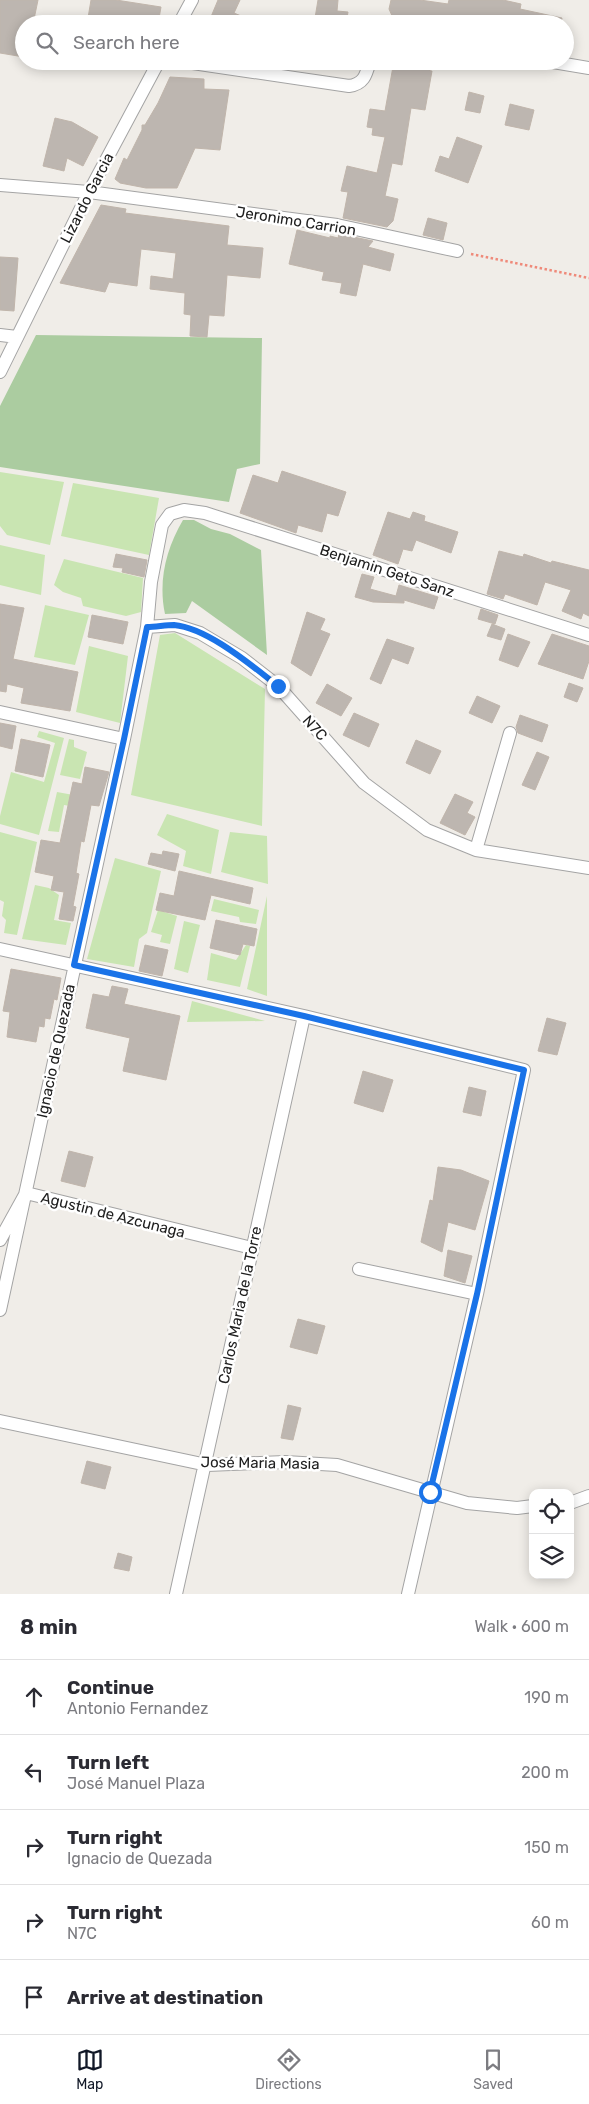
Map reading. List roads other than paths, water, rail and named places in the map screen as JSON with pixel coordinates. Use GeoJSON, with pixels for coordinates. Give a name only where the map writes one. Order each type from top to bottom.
{"type":"FeatureCollection","features":[{"type":"Feature","properties":{"kind":"street"},"geometry":{"type":"LineString","coordinates":[[184,15],[192,0]]}},
{"type":"Feature","properties":{"kind":"street"},"geometry":{"type":"LineString","coordinates":[[574,66],[589,68]]}},
{"type":"Feature","properties":{"kind":"street","name":"Lizardo Garcia"},"geometry":{"type":"LineString","coordinates":[[0,372],[89,192],[154,70]]}},
{"type":"Feature","properties":{"kind":"street"},"geometry":{"type":"LineString","coordinates":[[240,70],[348,86],[358,85],[365,77],[367,70]]}},
{"type":"Feature","properties":{"kind":"street","name":"Jeronimo Carrion"},"geometry":{"type":"LineString","coordinates":[[0,185],[89,192],[338,225],[457,251]]}},
{"type":"Feature","properties":{"kind":"street"},"geometry":{"type":"LineString","coordinates":[[0,335],[17,336]]}},
{"type":"Feature","properties":{"kind":"street","name":"Ignacio de Quezada"},"geometry":{"type":"LineString","coordinates":[[0,1310],[124,739],[147,627],[151,582],[162,525],[170,514],[184,510]]}},
{"type":"Feature","properties":{"kind":"street","name":"Benjamin Geto Sanz"},"geometry":{"type":"LineString","coordinates":[[184,510],[206,513],[589,635]]}},
{"type":"Feature","properties":{"kind":"street","name":"N7C"},"geometry":{"type":"LineString","coordinates":[[147,627],[175,625],[200,633],[242,658],[278,686],[364,783],[427,830],[476,850],[589,868]]}},
{"type":"Feature","properties":{"kind":"street"},"geometry":{"type":"LineString","coordinates":[[0,712],[124,739]]}},
{"type":"Feature","properties":{"kind":"street"},"geometry":{"type":"LineString","coordinates":[[476,850],[510,734]]}},
{"type":"Feature","properties":{"kind":"street"},"geometry":{"type":"LineString","coordinates":[[0,949],[304,1016],[524,1070],[477,1294],[408,1594]]}},
{"type":"Feature","properties":{"kind":"street","name":"Carlos Maria de la Torre"},"geometry":{"type":"LineString","coordinates":[[176,1594],[304,1016]]}},
{"type":"Feature","properties":{"kind":"street","name":"Agustin de Azcunaga"},"geometry":{"type":"LineString","coordinates":[[0,1240],[26,1194],[252,1248]]}},
{"type":"Feature","properties":{"kind":"street"},"geometry":{"type":"LineString","coordinates":[[359,1269],[477,1294]]}},
{"type":"Feature","properties":{"kind":"street","name":"José Maria Masia"},"geometry":{"type":"LineString","coordinates":[[0,1421],[206,1465],[285,1462],[337,1465],[467,1504],[517,1508],[529,1506]]}},
{"type":"Feature","properties":{"kind":"street"},"geometry":{"type":"LineString","coordinates":[[574,1502],[589,1496]]}}]}
